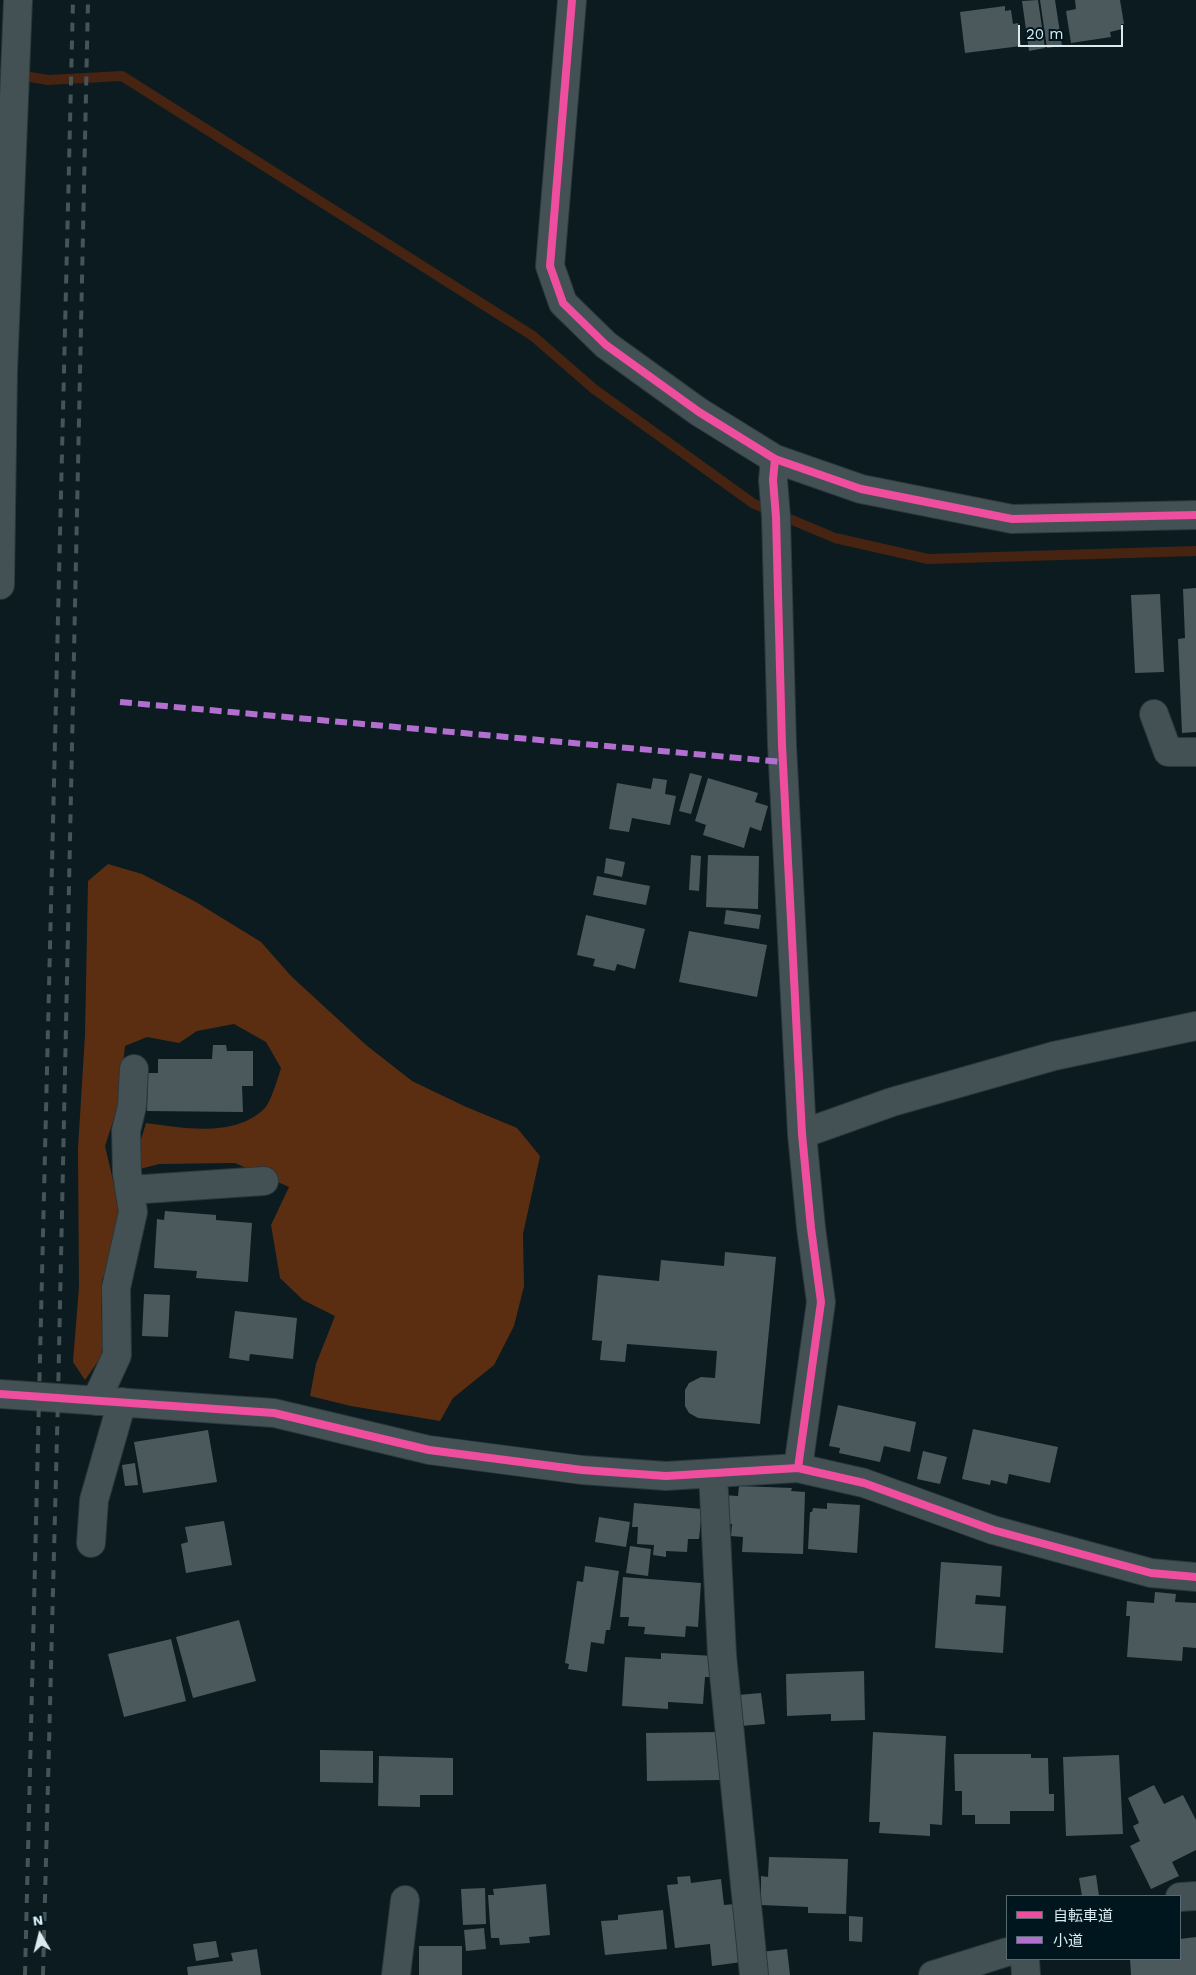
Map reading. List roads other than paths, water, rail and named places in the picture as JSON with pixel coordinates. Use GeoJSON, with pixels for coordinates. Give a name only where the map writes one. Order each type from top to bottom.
{"type":"FeatureCollection","features":[{"type":"Feature","properties":{"kind":"street"},"geometry":{"type":"LineString","coordinates":[[0,585],[2,370],[15,102],[11,50],[18,0]]}},
{"type":"Feature","properties":{"kind":"street"},"geometry":{"type":"LineString","coordinates":[[572,0],[550,266],[563,303],[606,345],[699,412],[776,459],[861,489],[1012,519],[1196,515]]}},
{"type":"Feature","properties":{"kind":"street"},"geometry":{"type":"LineString","coordinates":[[776,459],[773,488],[776,517],[782,745],[802,1134],[810,1228],[821,1302],[798,1468]]}},
{"type":"Feature","properties":{"kind":"street"},"geometry":{"type":"LineString","coordinates":[[1154,714],[1168,752],[1196,752]]}},
{"type":"Feature","properties":{"kind":"street"},"geometry":{"type":"LineString","coordinates":[[802,1134],[892,1102],[1054,1056],[1196,1026]]}},
{"type":"Feature","properties":{"kind":"street"},"geometry":{"type":"LineString","coordinates":[[91,1543],[94,1500],[117,1355],[116,1288],[133,1212],[126,1131],[132,1106],[134,1069]]}},
{"type":"Feature","properties":{"kind":"street"},"geometry":{"type":"LineString","coordinates":[[130,1190],[264,1181]]}},
{"type":"Feature","properties":{"kind":"street"},"geometry":{"type":"LineString","coordinates":[[0,1394],[274,1413],[429,1450],[582,1470],[666,1476],[798,1468],[864,1483],[993,1530],[1151,1573],[1196,1577]]}},
{"type":"Feature","properties":{"kind":"street"},"geometry":{"type":"LineString","coordinates":[[712,1473],[722,1655],[754,1975]]}},
{"type":"Feature","properties":{"kind":"street"},"geometry":{"type":"LineString","coordinates":[[1181,1897],[1196,1896]]}},
{"type":"Feature","properties":{"kind":"street"},"geometry":{"type":"LineString","coordinates":[[396,1975],[405,1900]]}},
{"type":"Feature","properties":{"kind":"street"},"geometry":{"type":"LineString","coordinates":[[933,1975],[1006,1952]]}},
{"type":"Feature","properties":{"kind":"street"},"geometry":{"type":"LineString","coordinates":[[1025,1960],[1026,1975]]}},
{"type":"Feature","properties":{"kind":"waterway"},"geometry":{"type":"LineString","coordinates":[[0,72],[48,80],[122,76],[533,336],[594,389],[754,504],[835,538],[928,559],[1196,551]]}},
{"type":"Feature","properties":{"kind":"railway"},"geometry":{"type":"LineString","coordinates":[[25,1975],[73,0]]}},
{"type":"Feature","properties":{"kind":"railway"},"geometry":{"type":"LineString","coordinates":[[43,1975],[58,1398],[88,0]]}}]}
